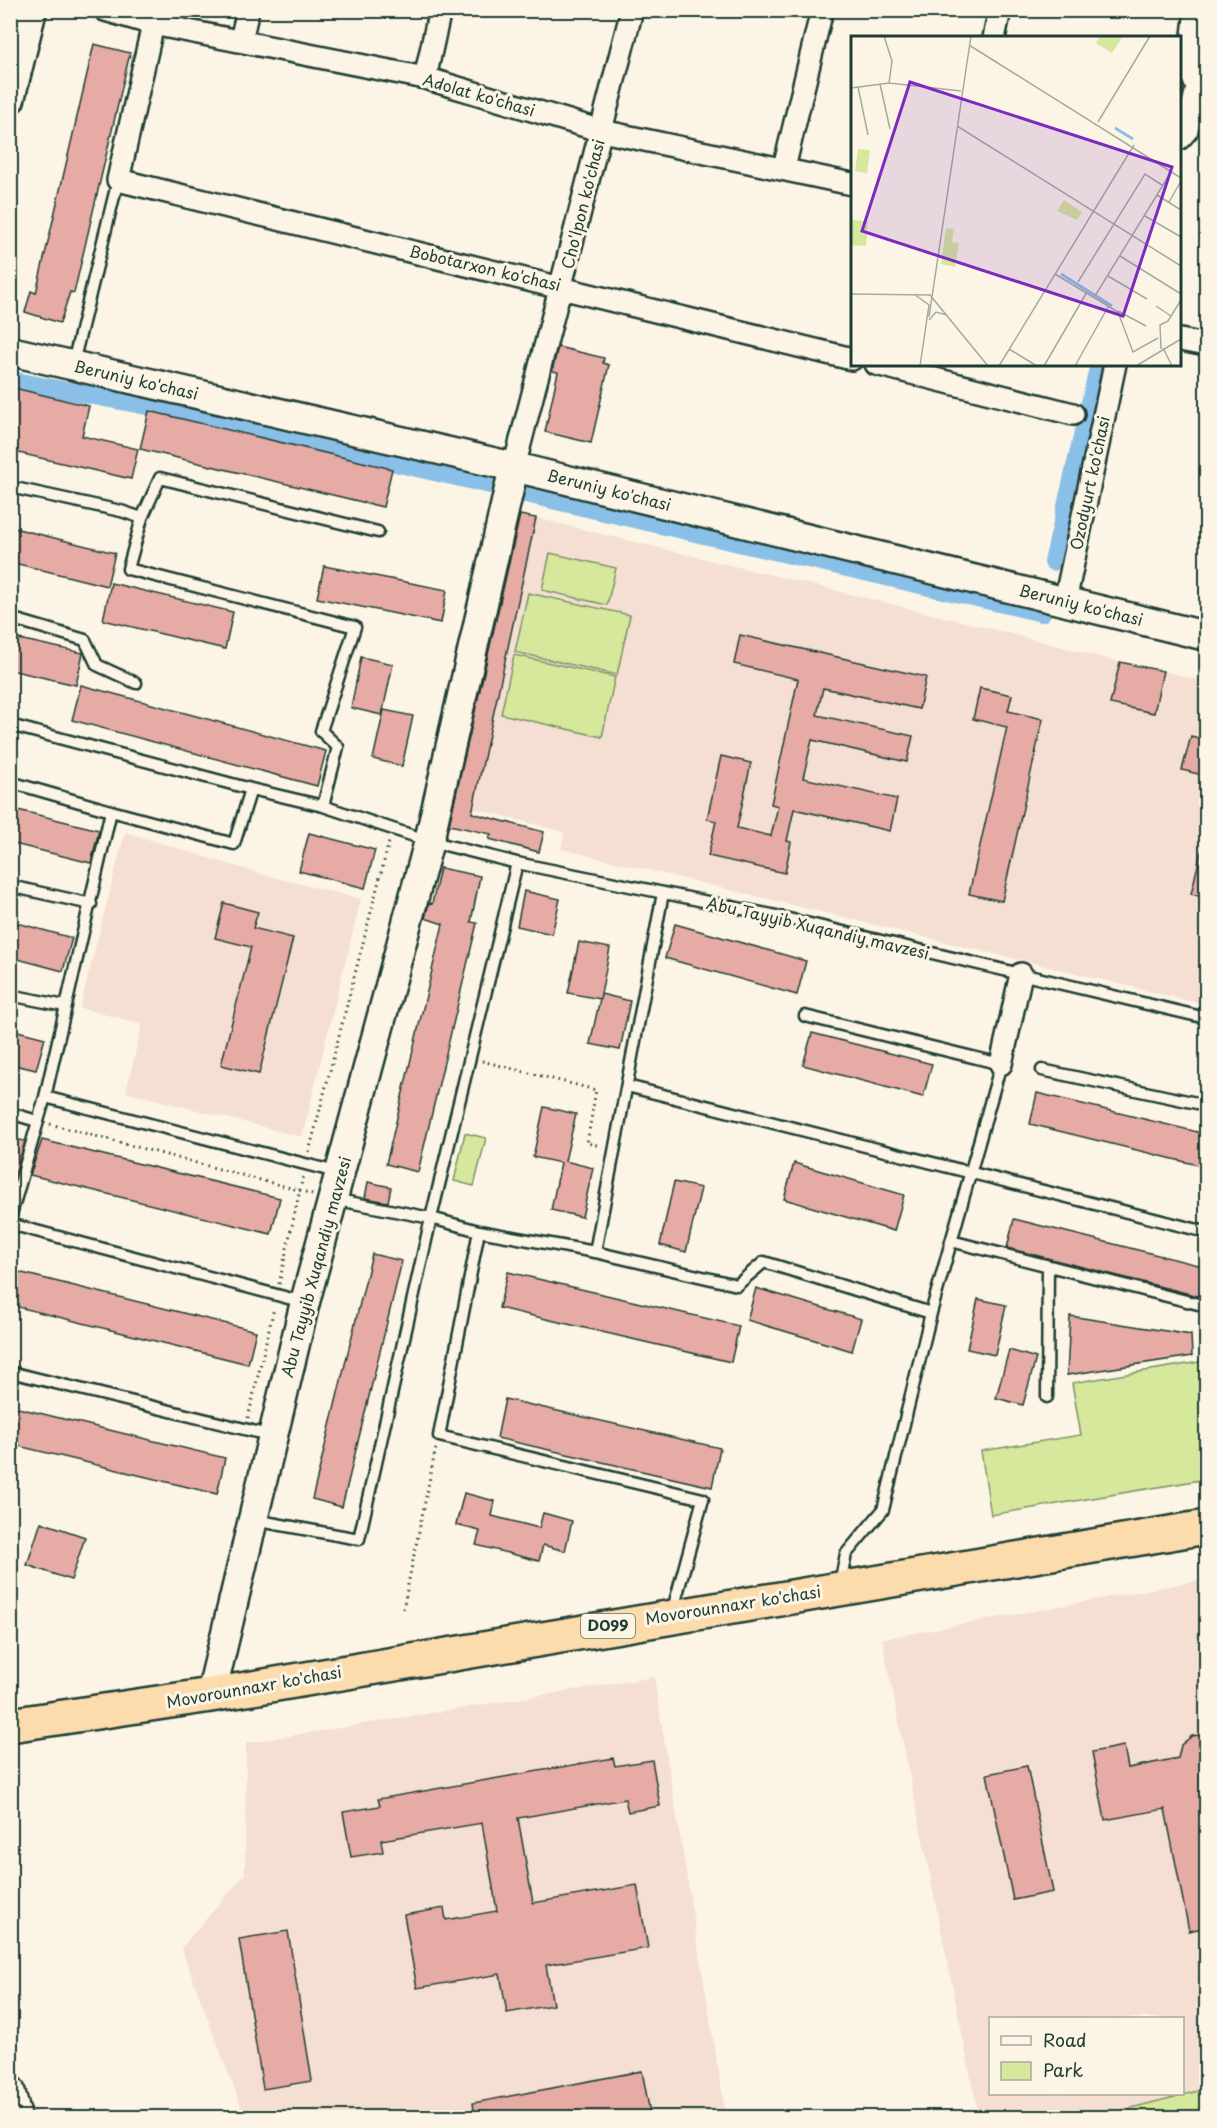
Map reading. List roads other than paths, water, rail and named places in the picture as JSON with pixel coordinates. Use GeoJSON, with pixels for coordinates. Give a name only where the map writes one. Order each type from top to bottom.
{"type":"FeatureCollection","features":[{"type":"Feature","properties":{"kind":"highway","name":"Movorounnaxr ko'chasi"},"geometry":{"type":"LineString","coordinates":[[10,1725],[211,1695],[672,1615],[1206,1527]]}},
{"type":"Feature","properties":{"kind":"main road"},"geometry":{"type":"LineString","coordinates":[[10,99],[32,10]]}},
{"type":"Feature","properties":{"kind":"main road","name":"Beruniy ko'chasi"},"geometry":{"type":"LineString","coordinates":[[10,351],[514,467],[1206,636]]}},
{"type":"Feature","properties":{"kind":"main road","name":"Abu Tayyib Xuqandiy mavzesi"},"geometry":{"type":"LineString","coordinates":[[211,1695],[305,1302],[429,841],[514,467]]}},
{"type":"Feature","properties":{"kind":"main road"},"geometry":{"type":"LineString","coordinates":[[10,2090],[17,2118]]}},
{"type":"Feature","properties":{"kind":"street","name":"Adolat ko'chasi"},"geometry":{"type":"LineString","coordinates":[[105,10],[153,24],[425,78],[602,131],[851,184]]}},
{"type":"Feature","properties":{"kind":"street"},"geometry":{"type":"LineString","coordinates":[[241,40],[248,10]]}},
{"type":"Feature","properties":{"kind":"street"},"geometry":{"type":"LineString","coordinates":[[425,78],[440,10]]}},
{"type":"Feature","properties":{"kind":"street","name":"Cho'lpon ko'chasi"},"geometry":{"type":"LineString","coordinates":[[514,467],[632,10]]}},
{"type":"Feature","properties":{"kind":"street"},"geometry":{"type":"LineString","coordinates":[[784,168],[822,10]]}},
{"type":"Feature","properties":{"kind":"street"},"geometry":{"type":"LineString","coordinates":[[994,36],[1000,10]]}},
{"type":"Feature","properties":{"kind":"street"},"geometry":{"type":"LineString","coordinates":[[1191,134],[1196,10]]}},
{"type":"Feature","properties":{"kind":"street"},"geometry":{"type":"LineString","coordinates":[[118,180],[153,24]]}},
{"type":"Feature","properties":{"kind":"street"},"geometry":{"type":"LineString","coordinates":[[1192,75],[1200,45],[1206,42]]}},
{"type":"Feature","properties":{"kind":"street","name":"Bobotarxon ko'chasi"},"geometry":{"type":"LineString","coordinates":[[118,180],[562,286],[851,359]]}},
{"type":"Feature","properties":{"kind":"street"},"geometry":{"type":"LineString","coordinates":[[1181,340],[1206,345]]}},
{"type":"Feature","properties":{"kind":"street"},"geometry":{"type":"LineString","coordinates":[[884,366],[1073,414]]}},
{"type":"Feature","properties":{"kind":"street","name":"Ozodyurt ko'chasi"},"geometry":{"type":"LineString","coordinates":[[1065,602],[1115,366]]}},
{"type":"Feature","properties":{"kind":"street"},"geometry":{"type":"LineString","coordinates":[[1001,1064],[1021,975]]}},
{"type":"Feature","properties":{"kind":"lane"},"geometry":{"type":"LineString","coordinates":[[72,365],[118,180]]}},
{"type":"Feature","properties":{"kind":"lane"},"geometry":{"type":"LineString","coordinates":[[323,806],[338,747],[321,731],[355,627],[128,569],[142,518],[160,478],[378,532]]}},
{"type":"Feature","properties":{"kind":"lane"},"geometry":{"type":"LineString","coordinates":[[10,487],[142,518]]}},
{"type":"Feature","properties":{"kind":"lane"},"geometry":{"type":"LineString","coordinates":[[10,618],[85,640],[97,665],[136,683]]}},
{"type":"Feature","properties":{"kind":"lane"},"geometry":{"type":"LineString","coordinates":[[10,725],[323,806],[429,841]]}},
{"type":"Feature","properties":{"kind":"lane"},"geometry":{"type":"LineString","coordinates":[[10,782],[234,844],[251,789]]}},
{"type":"Feature","properties":{"kind":"lane"},"geometry":{"type":"LineString","coordinates":[[10,1218],[45,1097],[111,811]]}},
{"type":"Feature","properties":{"kind":"lane","name":"Abu Tayyib Xuqandiy mavzesi"},"geometry":{"type":"LineString","coordinates":[[429,841],[517,863],[772,915],[1206,1018]]}},
{"type":"Feature","properties":{"kind":"lane"},"geometry":{"type":"LineString","coordinates":[[253,1519],[359,1539],[431,1218],[517,863]]}},
{"type":"Feature","properties":{"kind":"lane"},"geometry":{"type":"LineString","coordinates":[[10,886],[91,904]]}},
{"type":"Feature","properties":{"kind":"lane"},"geometry":{"type":"LineString","coordinates":[[595,1251],[663,893]]}},
{"type":"Feature","properties":{"kind":"lane"},"geometry":{"type":"LineString","coordinates":[[10,995],[65,1006]]}},
{"type":"Feature","properties":{"kind":"lane"},"geometry":{"type":"LineString","coordinates":[[805,1016],[1001,1064],[931,1313],[883,1510],[846,1554],[839,1587]]}},
{"type":"Feature","properties":{"kind":"lane"},"geometry":{"type":"LineString","coordinates":[[1042,1071],[1206,1105]]}},
{"type":"Feature","properties":{"kind":"lane"},"geometry":{"type":"LineString","coordinates":[[627,1086],[1206,1232]]}},
{"type":"Feature","properties":{"kind":"lane"},"geometry":{"type":"LineString","coordinates":[[45,1097],[305,1165],[336,1186],[431,1218],[479,1231],[595,1251],[737,1285],[764,1262],[931,1313]]}},
{"type":"Feature","properties":{"kind":"lane"},"geometry":{"type":"LineString","coordinates":[[10,1113],[37,1120]]}},
{"type":"Feature","properties":{"kind":"lane"},"geometry":{"type":"LineString","coordinates":[[10,1224],[305,1302]]}},
{"type":"Feature","properties":{"kind":"lane"},"geometry":{"type":"LineString","coordinates":[[479,1231],[439,1434],[704,1499],[672,1615]]}},
{"type":"Feature","properties":{"kind":"lane"},"geometry":{"type":"LineString","coordinates":[[951,1241],[1206,1306]]}},
{"type":"Feature","properties":{"kind":"lane"},"geometry":{"type":"LineString","coordinates":[[1047,1397],[1048,1266]]}},
{"type":"Feature","properties":{"kind":"lane"},"geometry":{"type":"LineString","coordinates":[[10,1372],[273,1436]]}},
{"type":"Feature","properties":{"kind":"waterway"},"geometry":{"type":"LineString","coordinates":[[1181,97],[1206,63]]}},
{"type":"Feature","properties":{"kind":"waterway"},"geometry":{"type":"LineString","coordinates":[[1053,562],[1099,366]]}},
{"type":"Feature","properties":{"kind":"waterway"},"geometry":{"type":"LineString","coordinates":[[10,380],[152,407],[495,486]]}},
{"type":"Feature","properties":{"kind":"waterway"},"geometry":{"type":"LineString","coordinates":[[522,493],[1042,613]]}}]}
